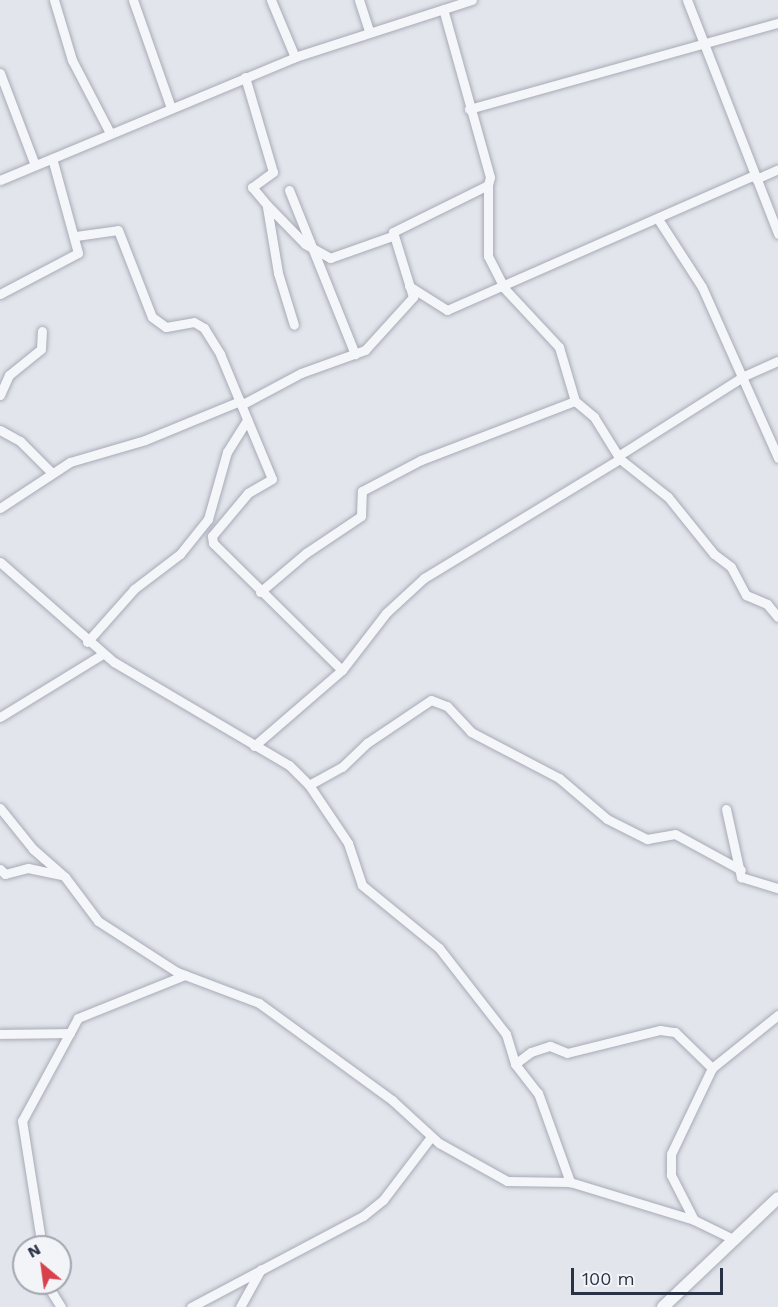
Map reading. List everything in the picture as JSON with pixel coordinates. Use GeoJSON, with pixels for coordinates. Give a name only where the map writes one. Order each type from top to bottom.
{"type":"FeatureCollection","features":[{"type":"Feature","properties":{"kind":"street"},"geometry":{"type":"LineString","coordinates":[[54,0],[72,60],[110,134]]}},
{"type":"Feature","properties":{"kind":"street"},"geometry":{"type":"LineString","coordinates":[[134,0],[171,108]]}},
{"type":"Feature","properties":{"kind":"street"},"geometry":{"type":"LineString","coordinates":[[271,0],[295,57]]}},
{"type":"Feature","properties":{"kind":"street"},"geometry":{"type":"LineString","coordinates":[[359,0],[369,30]]}},
{"type":"Feature","properties":{"kind":"street"},"geometry":{"type":"LineString","coordinates":[[0,180],[295,57],[369,30],[472,0]]}},
{"type":"Feature","properties":{"kind":"street"},"geometry":{"type":"LineString","coordinates":[[687,0],[778,234]]}},
{"type":"Feature","properties":{"kind":"street"},"geometry":{"type":"LineString","coordinates":[[443,9],[469,109],[490,177],[484,245],[504,288],[559,347],[574,400],[594,417],[619,457],[668,497],[714,554],[731,567],[746,595],[766,604],[778,617]]}},
{"type":"Feature","properties":{"kind":"street"},"geometry":{"type":"LineString","coordinates":[[469,109],[778,23]]}},
{"type":"Feature","properties":{"kind":"street"},"geometry":{"type":"LineString","coordinates":[[0,73],[35,165]]}},
{"type":"Feature","properties":{"kind":"street"},"geometry":{"type":"LineString","coordinates":[[245,77],[273,172],[252,187],[312,249],[333,259],[392,236],[488,184]]}},
{"type":"Feature","properties":{"kind":"street"},"geometry":{"type":"LineString","coordinates":[[0,294],[74,259],[80,246],[52,158]]}},
{"type":"Feature","properties":{"kind":"street"},"geometry":{"type":"LineString","coordinates":[[409,286],[447,310],[504,288],[658,219],[778,169]]}},
{"type":"Feature","properties":{"kind":"street"},"geometry":{"type":"LineString","coordinates":[[288,190],[355,354]]}},
{"type":"Feature","properties":{"kind":"street"},"geometry":{"type":"LineString","coordinates":[[267,205],[278,273],[294,325]]}},
{"type":"Feature","properties":{"kind":"street"},"geometry":{"type":"LineString","coordinates":[[658,219],[702,287],[744,376],[778,458]]}},
{"type":"Feature","properties":{"kind":"street"},"geometry":{"type":"LineString","coordinates":[[76,236],[118,230],[152,317],[166,327],[194,322],[204,328],[241,403],[272,479],[248,492],[211,538],[260,592],[342,670]]}},
{"type":"Feature","properties":{"kind":"street"},"geometry":{"type":"LineString","coordinates":[[0,508],[51,472],[86,455],[145,440],[241,403],[301,372],[355,354],[375,340],[392,316],[410,300],[409,286],[392,236]]}},
{"type":"Feature","properties":{"kind":"street"},"geometry":{"type":"LineString","coordinates":[[0,395],[9,375],[41,349],[42,331]]}},
{"type":"Feature","properties":{"kind":"street"},"geometry":{"type":"LineString","coordinates":[[254,746],[342,670],[386,613],[424,578],[744,376],[778,361]]}},
{"type":"Feature","properties":{"kind":"street"},"geometry":{"type":"LineString","coordinates":[[260,592],[306,553],[361,516],[362,491],[421,460],[574,400]]}},
{"type":"Feature","properties":{"kind":"street"},"geometry":{"type":"LineString","coordinates":[[87,642],[134,589],[180,554],[208,519],[226,452],[247,420]]}},
{"type":"Feature","properties":{"kind":"street"},"geometry":{"type":"LineString","coordinates":[[0,430],[20,441],[51,472]]}},
{"type":"Feature","properties":{"kind":"street"},"geometry":{"type":"LineString","coordinates":[[0,562],[103,654],[289,765],[309,785],[348,843],[362,885],[416,925],[466,979],[506,1034],[515,1064],[538,1093],[570,1182]]}},
{"type":"Feature","properties":{"kind":"street"},"geometry":{"type":"LineString","coordinates":[[0,717],[103,654]]}},
{"type":"Feature","properties":{"kind":"street"},"geometry":{"type":"LineString","coordinates":[[309,785],[342,767],[367,743],[431,700],[447,706],[471,732],[560,778],[607,819],[647,839],[675,834],[741,870]]}},
{"type":"Feature","properties":{"kind":"street"},"geometry":{"type":"LineString","coordinates":[[0,808],[33,849],[65,876],[98,921],[185,975],[259,1003],[392,1100],[431,1137],[507,1181],[570,1182],[694,1220],[733,1239]]}},
{"type":"Feature","properties":{"kind":"street"},"geometry":{"type":"LineString","coordinates":[[726,809],[743,880],[778,888]]}},
{"type":"Feature","properties":{"kind":"street"},"geometry":{"type":"LineString","coordinates":[[0,869],[5,874],[28,868],[65,876]]}},
{"type":"Feature","properties":{"kind":"street"},"geometry":{"type":"LineString","coordinates":[[40,1235],[22,1121],[78,1018],[90,1011],[185,975]]}},
{"type":"Feature","properties":{"kind":"street"},"geometry":{"type":"LineString","coordinates":[[694,1220],[671,1175],[671,1154],[712,1068],[778,1015]]}},
{"type":"Feature","properties":{"kind":"street"},"geometry":{"type":"LineString","coordinates":[[515,1064],[531,1052],[550,1046],[567,1053],[660,1030],[675,1032],[712,1068]]}},
{"type":"Feature","properties":{"kind":"street"},"geometry":{"type":"LineString","coordinates":[[0,1034],[70,1033]]}},
{"type":"Feature","properties":{"kind":"street"},"geometry":{"type":"LineString","coordinates":[[191,1307],[261,1269],[325,1240],[363,1216],[383,1200],[431,1137]]}},
{"type":"Feature","properties":{"kind":"street"},"geometry":{"type":"LineString","coordinates":[[668,1305],[733,1239],[778,1198]]}},
{"type":"Feature","properties":{"kind":"street"},"geometry":{"type":"LineString","coordinates":[[240,1307],[261,1269]]}}]}
